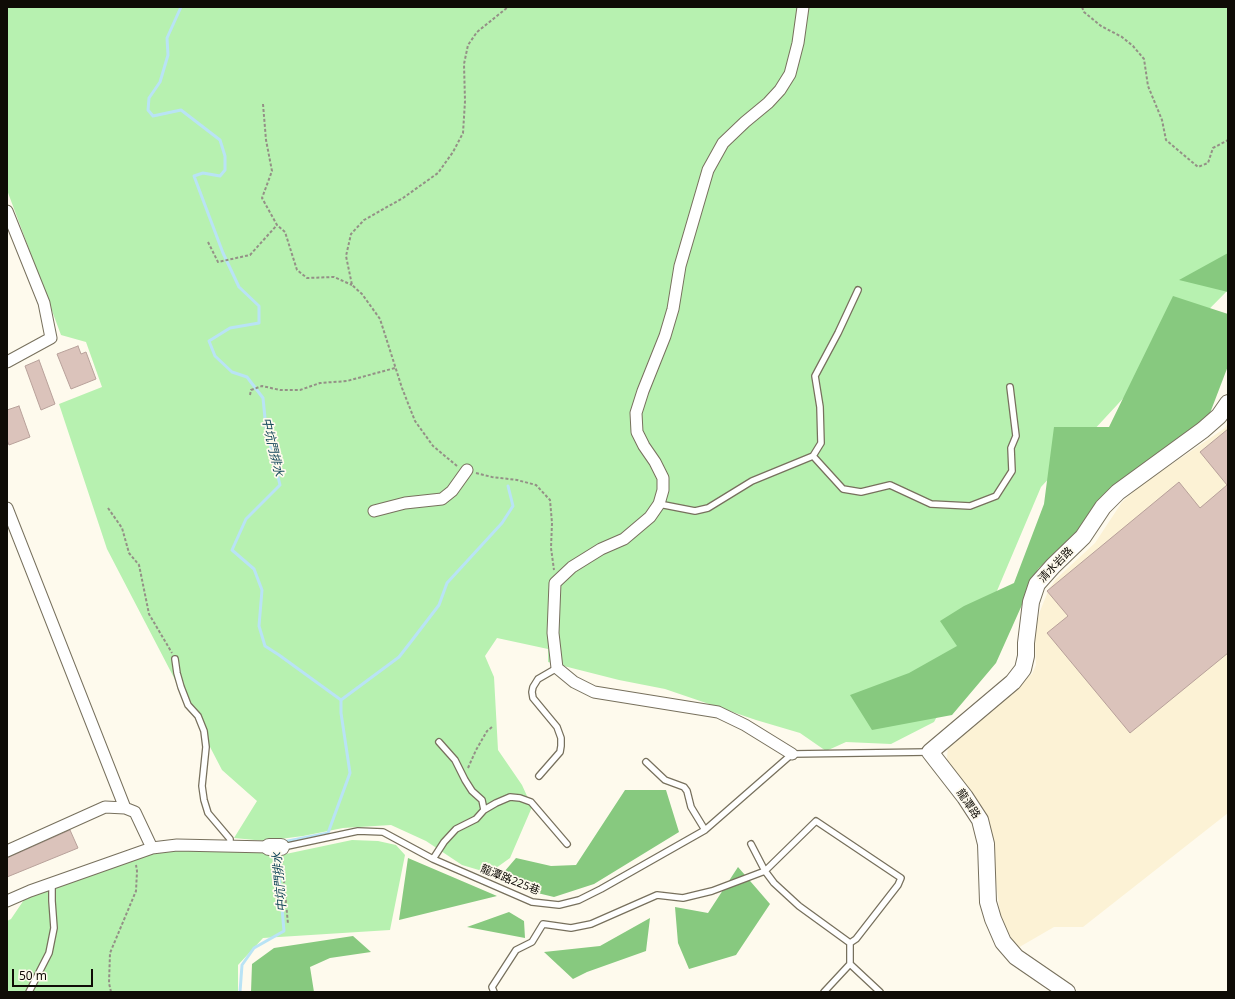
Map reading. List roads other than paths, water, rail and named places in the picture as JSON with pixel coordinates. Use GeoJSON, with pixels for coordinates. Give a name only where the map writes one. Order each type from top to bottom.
{"type":"FeatureCollection","features":[{"type":"Feature","properties":{"kind":"street"},"geometry":{"type":"LineString","coordinates":[[792,754],[745,725],[718,712],[594,692],[574,682],[557,668],[553,633],[555,583],[572,566],[601,549],[624,539],[650,517],[660,504],[663,490],[663,478],[656,462],[644,446],[637,432],[636,414],[643,391],[665,336],[673,309],[680,266],[708,170],[723,143],[745,122],[768,104],[780,90],[790,74],[798,43],[803,7]]}},
{"type":"Feature","properties":{"kind":"street"},"geometry":{"type":"LineString","coordinates":[[7,211],[44,303],[51,338],[7,361]]}},
{"type":"Feature","properties":{"kind":"street","name":"清水岩路"},"geometry":{"type":"LineString","coordinates":[[930,752],[1013,682],[1023,669],[1026,656],[1031,602],[1037,584],[1083,537],[1103,507],[1118,492],[1203,430],[1219,416],[1228,403]]}},
{"type":"Feature","properties":{"kind":"street"},"geometry":{"type":"LineString","coordinates":[[374,511],[406,503],[442,499],[452,491],[467,470]]}},
{"type":"Feature","properties":{"kind":"street"},"geometry":{"type":"LineString","coordinates":[[7,508],[125,808]]}},
{"type":"Feature","properties":{"kind":"street","name":"龍潭路"},"geometry":{"type":"LineString","coordinates":[[930,752],[965,797],[980,820],[986,844],[988,902],[993,919],[1004,942],[1016,957],[1067,992]]}},
{"type":"Feature","properties":{"kind":"street"},"geometry":{"type":"LineString","coordinates":[[7,851],[105,807],[125,808],[135,812],[152,848]]}},
{"type":"Feature","properties":{"kind":"street"},"geometry":{"type":"LineString","coordinates":[[7,901],[52,883],[152,848],[177,845],[275,847]]}},
{"type":"Feature","properties":{"kind":"lane"},"geometry":{"type":"LineString","coordinates":[[660,504],[695,511],[708,508],[752,481],[814,456],[821,443],[820,407],[815,376],[838,333],[858,290]]}},
{"type":"Feature","properties":{"kind":"lane"},"geometry":{"type":"LineString","coordinates":[[814,456],[843,489],[861,492],[890,485],[931,504],[970,506],[996,496],[1012,471],[1011,448],[1016,436],[1010,387]]}},
{"type":"Feature","properties":{"kind":"lane"},"geometry":{"type":"LineString","coordinates":[[175,659],[181,688],[188,705],[198,716],[204,731],[206,747],[202,786],[204,800],[208,813],[230,839],[230,847]]}},
{"type":"Feature","properties":{"kind":"lane"},"geometry":{"type":"LineString","coordinates":[[539,776],[560,752],[561,738],[557,727],[533,698],[532,692],[538,679],[557,668]]}},
{"type":"Feature","properties":{"kind":"lane"},"geometry":{"type":"LineString","coordinates":[[439,742],[455,760],[472,791],[482,800],[484,810]]}},
{"type":"Feature","properties":{"kind":"lane"},"geometry":{"type":"LineString","coordinates":[[792,754],[930,752]]}},
{"type":"Feature","properties":{"kind":"lane","name":"龍潭路225巷"},"geometry":{"type":"LineString","coordinates":[[275,847],[358,831],[383,832],[433,859],[532,902],[559,905],[579,900],[601,889],[705,830],[792,754]]}},
{"type":"Feature","properties":{"kind":"lane"},"geometry":{"type":"LineString","coordinates":[[646,762],[665,780],[684,787],[687,791],[691,806],[705,830]]}},
{"type":"Feature","properties":{"kind":"lane"},"geometry":{"type":"LineString","coordinates":[[433,859],[444,842],[456,828],[476,818],[484,810],[496,803],[510,797],[520,798],[531,802],[567,844]]}},
{"type":"Feature","properties":{"kind":"lane"},"geometry":{"type":"LineString","coordinates":[[494,992],[492,987],[516,950],[532,942],[543,924],[571,928],[591,924],[657,895],[683,898],[712,891],[765,871],[816,821],[900,878],[894,891],[856,940],[850,943]]}},
{"type":"Feature","properties":{"kind":"lane"},"geometry":{"type":"LineString","coordinates":[[752,844],[765,871],[774,883],[799,906],[850,943]]}},
{"type":"Feature","properties":{"kind":"lane"},"geometry":{"type":"LineString","coordinates":[[28,992],[49,953],[54,928],[52,883]]}},
{"type":"Feature","properties":{"kind":"lane"},"geometry":{"type":"LineString","coordinates":[[824,992],[850,964],[850,943]]}},
{"type":"Feature","properties":{"kind":"lane"},"geometry":{"type":"LineString","coordinates":[[850,964],[880,992]]}},
{"type":"Feature","properties":{"kind":"waterway","name":"中坑門排水"},"geometry":{"type":"LineString","coordinates":[[181,7],[167,38],[168,55],[160,82],[149,98],[148,110],[153,116],[181,110],[220,140],[225,156],[225,170],[220,176],[203,173],[194,176],[223,253],[239,287],[259,306],[259,323],[230,328],[209,341],[215,356],[232,372],[247,377],[263,398],[266,428],[280,485],[246,519],[232,550],[254,569],[262,590],[259,626],[265,646],[341,700],[341,713],[350,773],[328,833],[283,842]]}},
{"type":"Feature","properties":{"kind":"waterway"},"geometry":{"type":"LineString","coordinates":[[341,700],[399,657],[439,605],[447,583],[502,523],[513,506],[508,486]]}},
{"type":"Feature","properties":{"kind":"waterway","name":"中坑門排水"},"geometry":{"type":"LineString","coordinates":[[240,992],[242,965],[254,948],[284,931],[277,851]]}}]}
